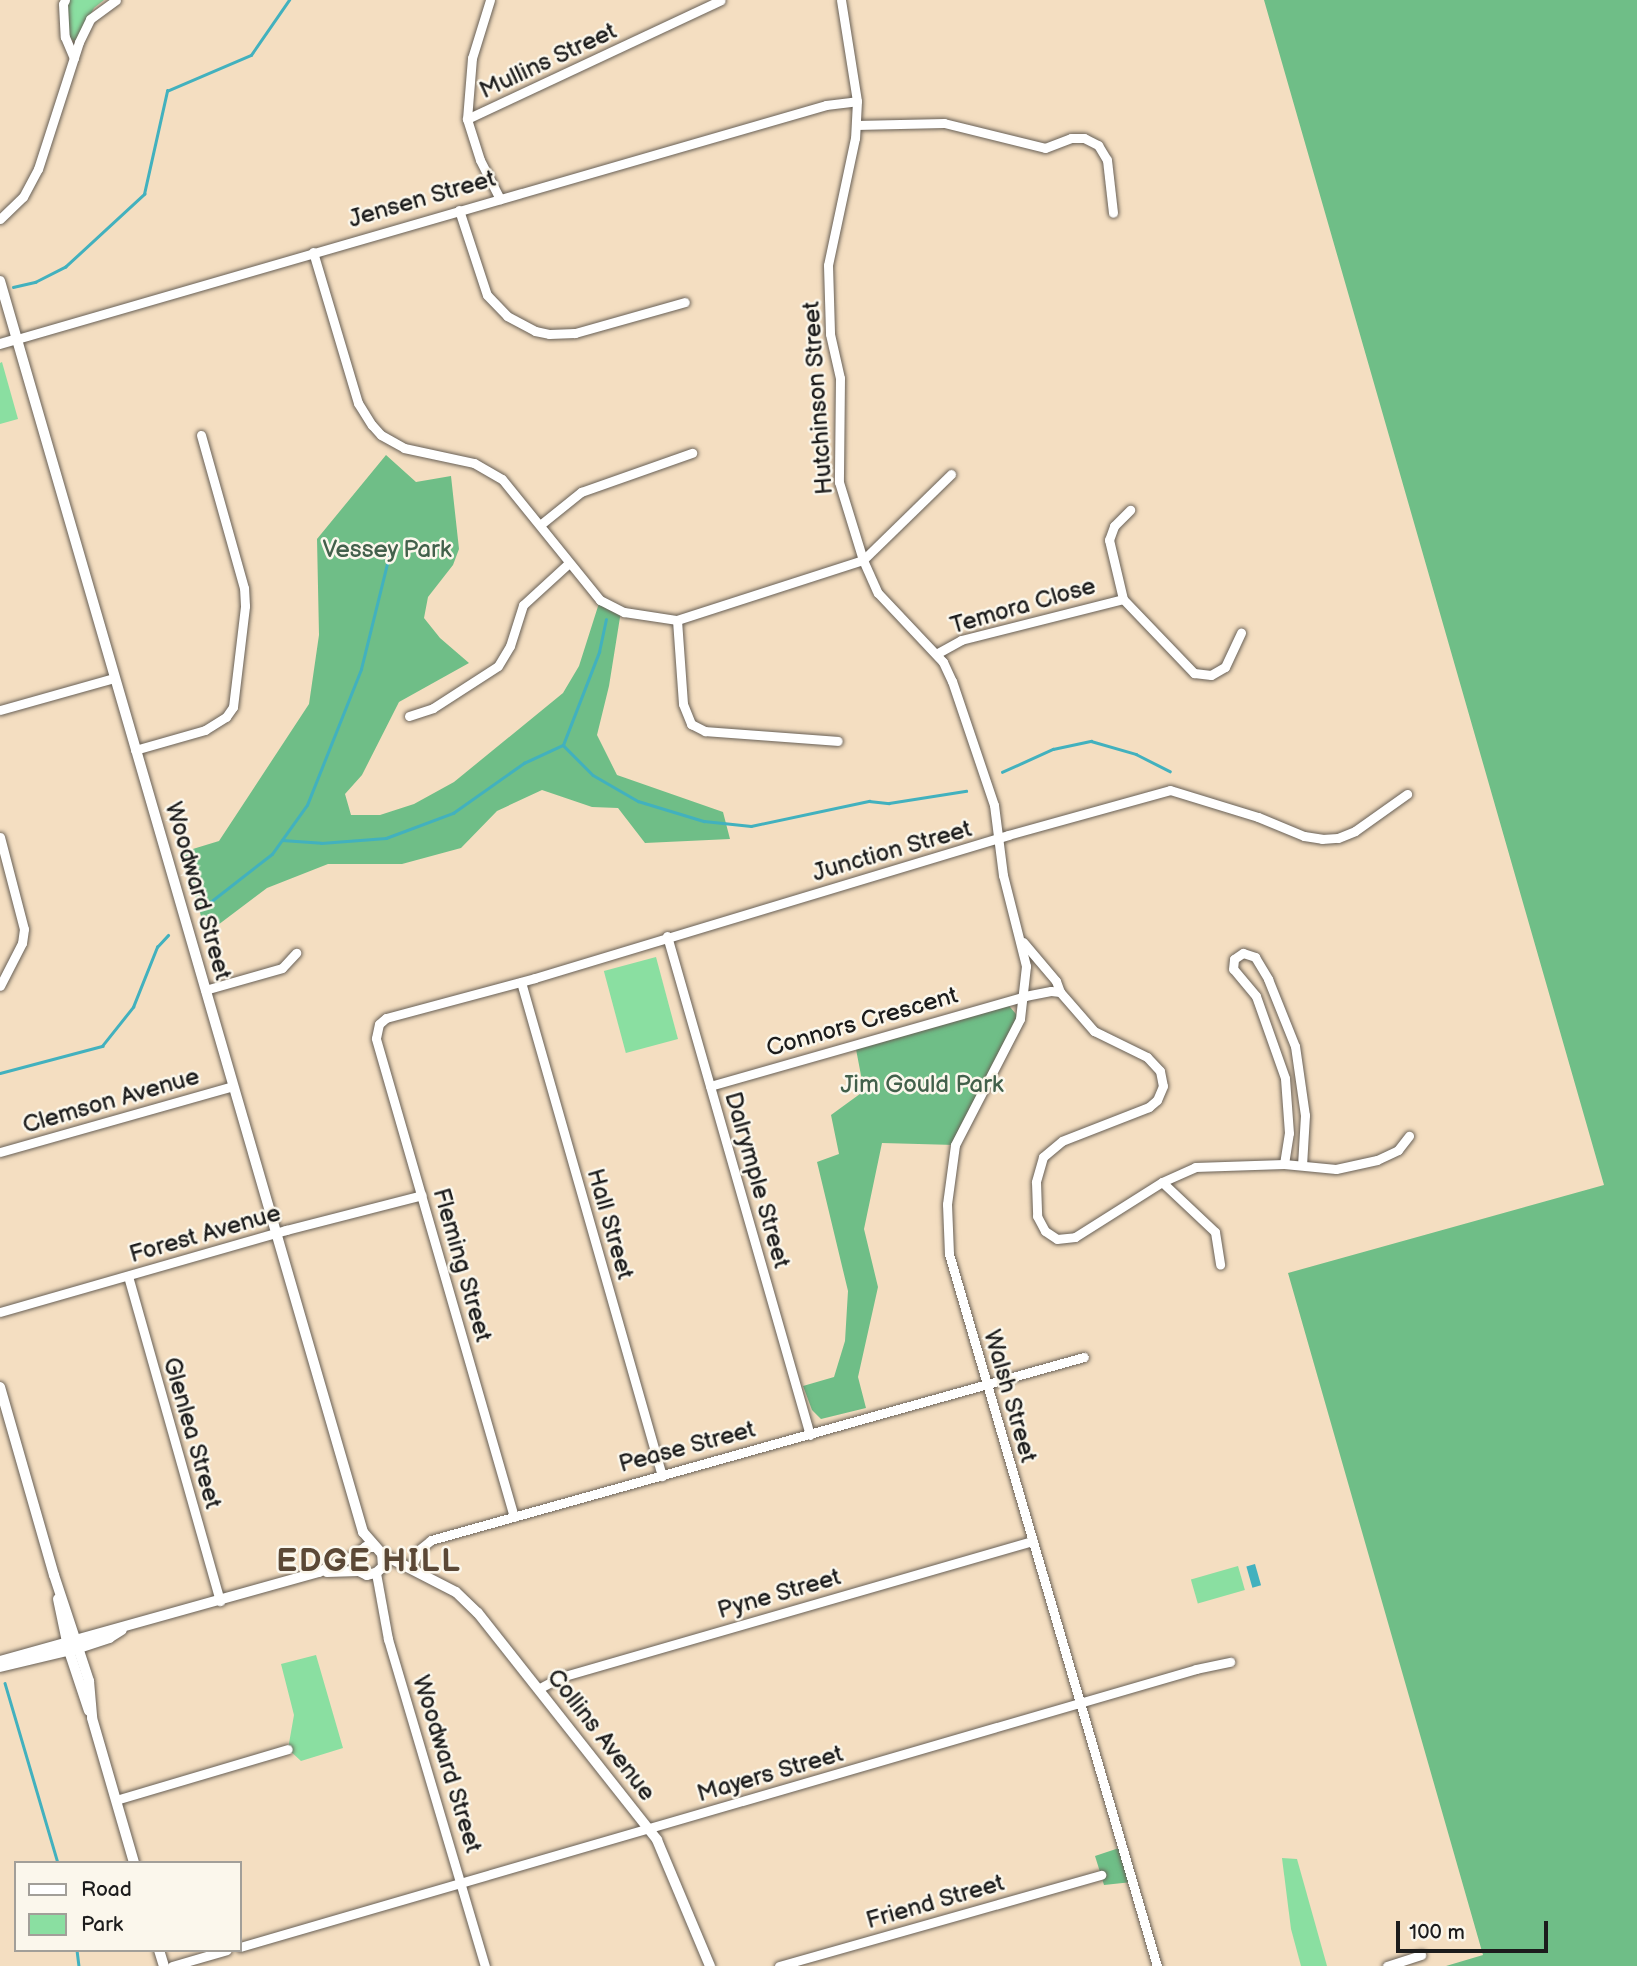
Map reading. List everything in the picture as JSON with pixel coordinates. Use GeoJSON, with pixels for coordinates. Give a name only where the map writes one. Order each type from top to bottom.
{"type":"FeatureCollection","features":[{"type":"Feature","properties":{"kind":"street"},"geometry":{"type":"LineString","coordinates":[[65,0],[65,37],[74,58]]}},
{"type":"Feature","properties":{"kind":"street"},"geometry":{"type":"LineString","coordinates":[[0,219],[23,197],[38,169],[74,58],[90,19],[116,0]]}},
{"type":"Feature","properties":{"kind":"street"},"geometry":{"type":"LineString","coordinates":[[489,0],[472,58],[467,119],[480,160],[500,199]]}},
{"type":"Feature","properties":{"kind":"street","name":"Mullins Street"},"geometry":{"type":"LineString","coordinates":[[467,119],[721,0]]}},
{"type":"Feature","properties":{"kind":"street","name":"Hutchinson Street"},"geometry":{"type":"LineString","coordinates":[[841,0],[857,101],[856,125],[828,265],[830,334],[840,378],[839,482],[863,560],[878,593],[936,654],[953,681],[994,805],[998,839]]}},
{"type":"Feature","properties":{"kind":"street","name":"Jensen Street"},"geometry":{"type":"LineString","coordinates":[[0,344],[826,105],[857,101]]}},
{"type":"Feature","properties":{"kind":"street"},"geometry":{"type":"LineString","coordinates":[[856,125],[944,123],[1045,148],[1071,138],[1084,138],[1098,145],[1107,160],[1113,213]]}},
{"type":"Feature","properties":{"kind":"street"},"geometry":{"type":"LineString","coordinates":[[459,210],[487,295],[507,316],[536,331],[549,334],[575,333],[685,303]]}},
{"type":"Feature","properties":{"kind":"street"},"geometry":{"type":"LineString","coordinates":[[313,252],[358,403],[372,425],[382,435],[404,448],[474,463],[488,469],[513,491],[600,600],[624,612],[677,620],[863,560],[951,474]]}},
{"type":"Feature","properties":{"kind":"street","name":"Woodward Street"},"geometry":{"type":"LineString","coordinates":[[0,281],[355,1512],[363,1532],[378,1550]]}},
{"type":"Feature","properties":{"kind":"street"},"geometry":{"type":"LineString","coordinates":[[135,750],[205,730],[226,717],[233,707],[245,606],[244,588],[201,435]]}},
{"type":"Feature","properties":{"kind":"street"},"geometry":{"type":"LineString","coordinates":[[540,525],[581,492],[692,453]]}},
{"type":"Feature","properties":{"kind":"street","name":"Temora Close"},"geometry":{"type":"LineString","coordinates":[[1130,510],[1118,520],[1109,540],[1123,599],[1194,673],[1211,675],[1225,667],[1241,632]]}},
{"type":"Feature","properties":{"kind":"street"},"geometry":{"type":"LineString","coordinates":[[409,716],[433,708],[498,666],[510,646],[523,605],[569,563]]}},
{"type":"Feature","properties":{"kind":"street","name":"Temora Close"},"geometry":{"type":"LineString","coordinates":[[936,654],[961,640],[1123,599]]}},
{"type":"Feature","properties":{"kind":"street"},"geometry":{"type":"LineString","coordinates":[[677,620],[683,704],[691,724],[705,731],[838,741]]}},
{"type":"Feature","properties":{"kind":"street"},"geometry":{"type":"LineString","coordinates":[[0,710],[114,678]]}},
{"type":"Feature","properties":{"kind":"street","name":"Junction Street"},"geometry":{"type":"LineString","coordinates":[[379,1024],[393,1015],[521,982],[667,936],[1170,790],[1258,817],[1304,836],[1338,838],[1374,819],[1407,794]]}},
{"type":"Feature","properties":{"kind":"street"},"geometry":{"type":"LineString","coordinates":[[0,837],[24,929],[22,943],[0,986]]}},
{"type":"Feature","properties":{"kind":"street","name":"Walsh Street"},"geometry":{"type":"LineString","coordinates":[[998,839],[1003,875],[1026,966],[1025,996],[1020,1019],[955,1145],[947,1204],[949,1254],[1157,1966]]}},
{"type":"Feature","properties":{"kind":"street","name":"Dalrymple Street"},"geometry":{"type":"LineString","coordinates":[[667,936],[810,1435]]}},
{"type":"Feature","properties":{"kind":"street"},"geometry":{"type":"LineString","coordinates":[[1021,940],[1056,981],[1060,992],[1094,1031],[1147,1057],[1160,1071],[1163,1086],[1157,1100],[1149,1107],[1062,1141],[1048,1151],[1040,1163],[1036,1182],[1036,1208],[1040,1224],[1057,1239],[1075,1237],[1162,1182],[1205,1165],[1284,1164],[1336,1169],[1377,1160],[1398,1150],[1409,1136]]}},
{"type":"Feature","properties":{"kind":"street"},"geometry":{"type":"LineString","coordinates":[[205,990],[282,968],[296,953]]}},
{"type":"Feature","properties":{"kind":"street"},"geometry":{"type":"LineString","coordinates":[[1284,1164],[1289,1133],[1285,1078],[1256,996],[1233,969],[1234,959],[1243,953],[1255,957],[1268,979],[1295,1046],[1305,1115],[1302,1165]]}},
{"type":"Feature","properties":{"kind":"street","name":"Hall Street"},"geometry":{"type":"LineString","coordinates":[[521,982],[662,1476]]}},
{"type":"Feature","properties":{"kind":"street","name":"Connors Crescent"},"geometry":{"type":"LineString","coordinates":[[710,1086],[1025,996],[1060,992]]}},
{"type":"Feature","properties":{"kind":"street","name":"Fleming Street"},"geometry":{"type":"LineString","coordinates":[[379,1024],[376,1038],[514,1517]]}},
{"type":"Feature","properties":{"kind":"street","name":"Clemson Avenue"},"geometry":{"type":"LineString","coordinates":[[0,1152],[233,1086]]}},
{"type":"Feature","properties":{"kind":"street"},"geometry":{"type":"LineString","coordinates":[[1162,1182],[1215,1231],[1220,1265]]}},
{"type":"Feature","properties":{"kind":"street","name":"Forest Avenue"},"geometry":{"type":"LineString","coordinates":[[0,1312],[275,1233],[422,1195]]}},
{"type":"Feature","properties":{"kind":"street","name":"Glenlea Street"},"geometry":{"type":"LineString","coordinates":[[128,1276],[220,1601]]}},
{"type":"Feature","properties":{"kind":"street","name":"Pease Street"},"geometry":{"type":"LineString","coordinates":[[411,1567],[420,1549],[431,1540],[1084,1357]]}},
{"type":"Feature","properties":{"kind":"street"},"geometry":{"type":"LineString","coordinates":[[0,1387],[73,1645],[84,1703],[92,1718],[133,1861]]}},
{"type":"Feature","properties":{"kind":"street","name":"Woodward Street"},"geometry":{"type":"LineString","coordinates":[[355,1512],[357,1554]]}},
{"type":"Feature","properties":{"kind":"street","name":"Pyne Street"},"geometry":{"type":"LineString","coordinates":[[538,1689],[561,1677],[1032,1541]]}},
{"type":"Feature","properties":{"kind":"street"},"geometry":{"type":"LineString","coordinates":[[0,1661],[109,1638],[125,1629],[319,1572],[366,1547],[378,1550],[384,1562],[378,1572]]}},
{"type":"Feature","properties":{"kind":"street","name":"Collins Avenue"},"geometry":{"type":"LineString","coordinates":[[378,1550],[468,1601],[649,1830],[666,1858],[710,1966]]}},
{"type":"Feature","properties":{"kind":"street"},"geometry":{"type":"LineString","coordinates":[[357,1554],[359,1571]]}},
{"type":"Feature","properties":{"kind":"street"},"geometry":{"type":"LineString","coordinates":[[319,1572],[359,1571],[368,1575],[411,1567]]}},
{"type":"Feature","properties":{"kind":"street","name":"Woodward Street"},"geometry":{"type":"LineString","coordinates":[[378,1572],[387,1639],[485,1966]]}},
{"type":"Feature","properties":{"kind":"street"},"geometry":{"type":"LineString","coordinates":[[0,1667],[73,1645]]}},
{"type":"Feature","properties":{"kind":"street","name":"Mayers Street"},"geometry":{"type":"LineString","coordinates":[[242,1946],[1207,1666],[1230,1662]]}},
{"type":"Feature","properties":{"kind":"street"},"geometry":{"type":"LineString","coordinates":[[116,1800],[288,1749]]}},
{"type":"Feature","properties":{"kind":"street","name":"Friend Street"},"geometry":{"type":"LineString","coordinates":[[779,1966],[1101,1875]]}},
{"type":"Feature","properties":{"kind":"street"},"geometry":{"type":"LineString","coordinates":[[172,1966],[220,1952]]}},
{"type":"Feature","properties":{"kind":"street"},"geometry":{"type":"LineString","coordinates":[[1387,1966],[1421,1955]]}},
{"type":"Feature","properties":{"kind":"green space"},"geometry":{"type":"Polygon","coordinates":[[[69,0],[104,0],[94,8],[76,42],[69,38],[65,20],[69,0]]]}},
{"type":"Feature","properties":{"kind":"green space"},"geometry":{"type":"Polygon","coordinates":[[[1264,0],[1637,0],[1637,1966],[1446,1966],[1483,1955],[1288,1273],[1604,1185],[1264,0]]]}},
{"type":"Feature","properties":{"kind":"green space"},"geometry":{"type":"Polygon","coordinates":[[[2,362],[18,419],[0,424],[0,363],[2,362]]]}},
{"type":"Feature","properties":{"kind":"green space","name":"Vessey Park"},"geometry":{"type":"Polygon","coordinates":[[[386,455],[416,482],[451,476],[459,549],[453,565],[428,597],[424,618],[440,638],[469,663],[399,702],[362,775],[345,794],[351,815],[380,815],[414,804],[454,782],[563,693],[579,666],[600,600],[621,611],[609,686],[597,735],[617,775],[723,812],[730,839],[645,843],[618,808],[592,807],[542,790],[497,811],[461,848],[402,864],[328,864],[267,888],[206,934],[183,852],[219,841],[309,704],[319,635],[317,539],[386,455]]]}},
{"type":"Feature","properties":{"kind":"green space"},"geometry":{"type":"Polygon","coordinates":[[[656,957],[678,1039],[626,1053],[604,971],[656,957]]]}},
{"type":"Feature","properties":{"kind":"green space","name":"Jim Gould Park"},"geometry":{"type":"Polygon","coordinates":[[[1005,1001],[1020,1019],[955,1145],[882,1143],[864,1229],[878,1287],[858,1377],[866,1408],[821,1419],[812,1410],[803,1386],[834,1377],[845,1341],[848,1291],[817,1162],[839,1154],[831,1115],[864,1091],[855,1044],[1005,1001]]]}},
{"type":"Feature","properties":{"kind":"green space"},"geometry":{"type":"Polygon","coordinates":[[[1238,1566],[1245,1590],[1198,1604],[1191,1580],[1238,1566]]]}},
{"type":"Feature","properties":{"kind":"green space"},"geometry":{"type":"Polygon","coordinates":[[[316,1655],[343,1748],[301,1761],[288,1749],[294,1715],[281,1664],[316,1655]]]}},
{"type":"Feature","properties":{"kind":"green space"},"geometry":{"type":"Polygon","coordinates":[[[1122,1847],[1132,1882],[1104,1885],[1095,1856],[1122,1847]]]}},
{"type":"Feature","properties":{"kind":"green space"},"geometry":{"type":"Polygon","coordinates":[[[1282,1858],[1297,1859],[1327,1966],[1301,1966],[1291,1929],[1282,1858]]]}},
{"type":"Feature","properties":{"kind":"water"},"geometry":{"type":"Polygon","coordinates":[[[1255,1564],[1261,1585],[1252,1588],[1246,1566],[1255,1564]]]}},
{"type":"Feature","properties":{"kind":"waterway"},"geometry":{"type":"LineString","coordinates":[[13,287],[35,282],[65,267],[144,194],[167,91],[251,55],[289,0]]}},
{"type":"Feature","properties":{"kind":"waterway"},"geometry":{"type":"LineString","coordinates":[[200,910],[272,854],[307,805],[361,669],[389,556]]}},
{"type":"Feature","properties":{"kind":"waterway"},"geometry":{"type":"LineString","coordinates":[[282,840],[321,843],[386,838],[453,813],[524,763],[563,745],[599,652],[606,620]]}},
{"type":"Feature","properties":{"kind":"waterway"},"geometry":{"type":"LineString","coordinates":[[1002,772],[1053,749],[1091,741],[1136,754],[1170,771]]}},
{"type":"Feature","properties":{"kind":"waterway"},"geometry":{"type":"LineString","coordinates":[[563,745],[593,775],[638,801],[704,821],[751,826],[869,801],[889,803],[966,791]]}},
{"type":"Feature","properties":{"kind":"waterway"},"geometry":{"type":"LineString","coordinates":[[0,1073],[102,1046],[133,1007],[157,947],[168,935]]}},
{"type":"Feature","properties":{"kind":"waterway"},"geometry":{"type":"LineString","coordinates":[[5,1683],[57,1861]]}},
{"type":"Feature","properties":{"kind":"waterway"},"geometry":{"type":"LineString","coordinates":[[77,1952],[79,1966]]}},
{"type":"Feature","properties":{"kind":"district","name":"EDGE HILL"},"geometry":{"type":"Point","coordinates":[369,1562]}}]}
